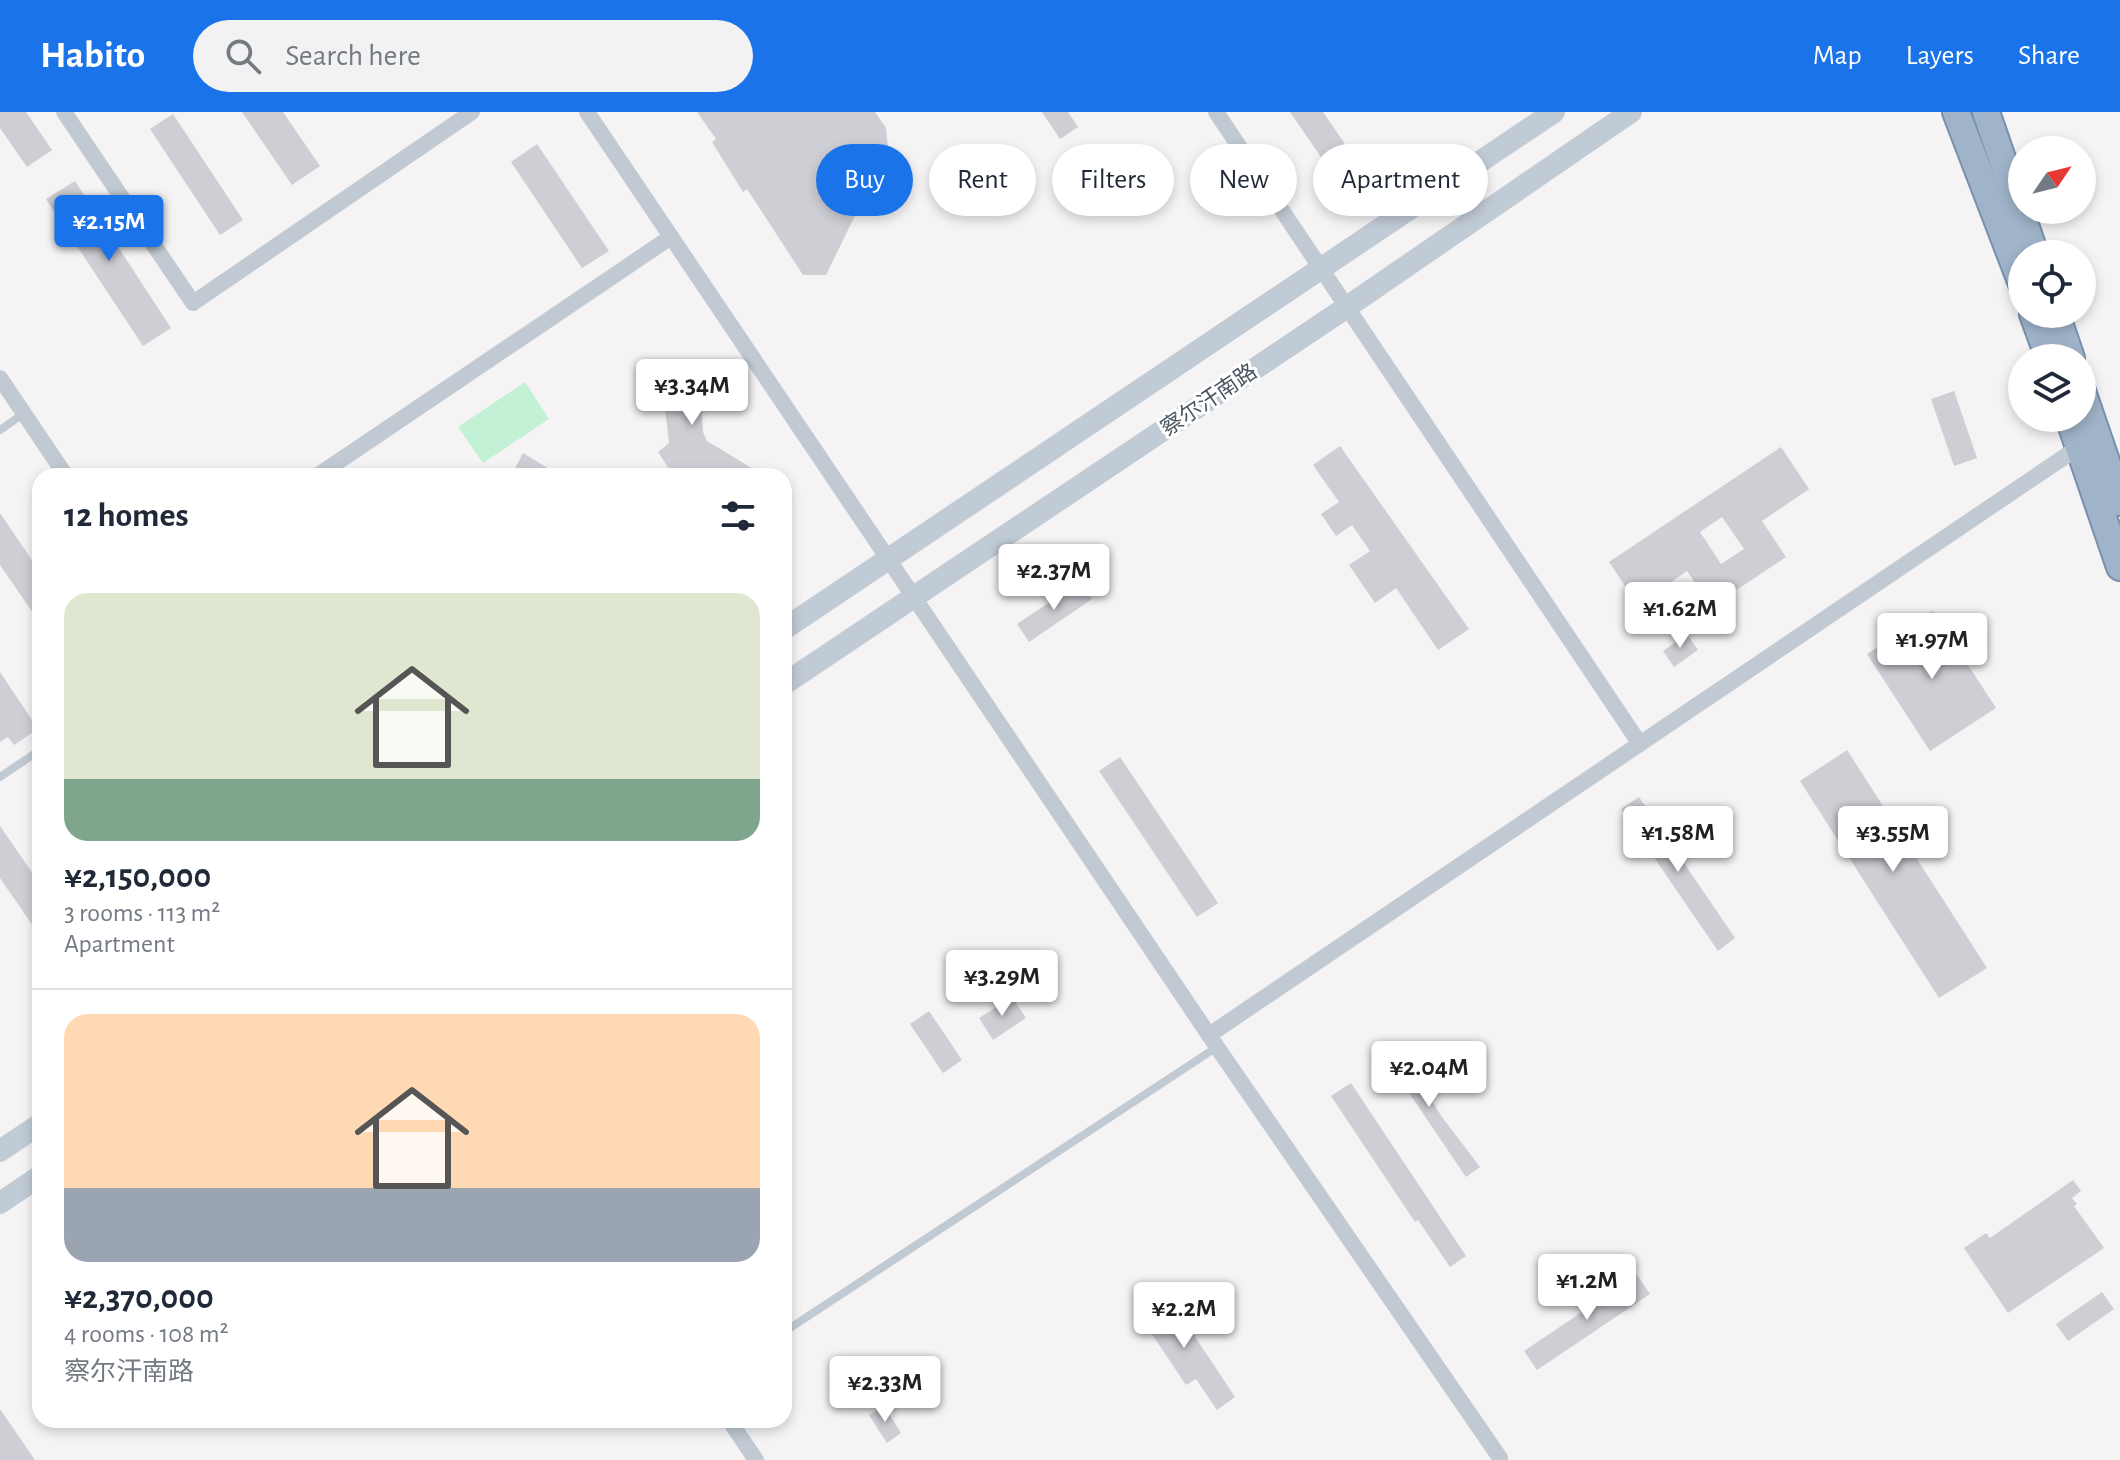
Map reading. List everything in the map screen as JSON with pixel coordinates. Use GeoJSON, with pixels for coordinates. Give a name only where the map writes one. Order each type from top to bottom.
{"type":"FeatureCollection","features":[{"type":"Feature","properties":{"kind":"highway"},"geometry":{"type":"LineString","coordinates":[[1956,112],[2008,248]]}},
{"type":"Feature","properties":{"kind":"highway"},"geometry":{"type":"LineString","coordinates":[[1986,112],[2030,240]]}},
{"type":"Feature","properties":{"kind":"highway"},"geometry":{"type":"LineString","coordinates":[[2074,432],[2120,567]]}},
{"type":"Feature","properties":{"kind":"highway"},"geometry":{"type":"LineString","coordinates":[[2096,432],[2120,502]]}},
{"type":"Feature","properties":{"kind":"main road"},"geometry":{"type":"LineString","coordinates":[[792,624],[1554,112]]}},
{"type":"Feature","properties":{"kind":"main road","name":"察尔汗南路"},"geometry":{"type":"LineString","coordinates":[[792,679],[1347,307],[1631,112]]}},
{"type":"Feature","properties":{"kind":"main road"},"geometry":{"type":"LineString","coordinates":[[0,1151],[32,1129]]}},
{"type":"Feature","properties":{"kind":"main road"},"geometry":{"type":"LineString","coordinates":[[0,1203],[32,1181]]}},
{"type":"Feature","properties":{"kind":"street"},"geometry":{"type":"LineString","coordinates":[[64,112],[193,303],[472,112]]}},
{"type":"Feature","properties":{"kind":"street"},"geometry":{"type":"LineString","coordinates":[[587,112],[1498,1459]]}},
{"type":"Feature","properties":{"kind":"street"},"geometry":{"type":"LineString","coordinates":[[1216,112],[1640,744]]}},
{"type":"Feature","properties":{"kind":"street"},"geometry":{"type":"LineString","coordinates":[[329,468],[671,237]]}},
{"type":"Feature","properties":{"kind":"street"},"geometry":{"type":"LineString","coordinates":[[0,378],[61,468]]}},
{"type":"Feature","properties":{"kind":"street"},"geometry":{"type":"LineString","coordinates":[[1213,1041],[1640,744],[2079,447]]}},
{"type":"Feature","properties":{"kind":"street"},"geometry":{"type":"LineString","coordinates":[[734,1428],[756,1460]]}},
{"type":"Feature","properties":{"kind":"lane"},"geometry":{"type":"LineString","coordinates":[[0,430],[24,414]]}},
{"type":"Feature","properties":{"kind":"lane"},"geometry":{"type":"LineString","coordinates":[[0,777],[32,755]]}},
{"type":"Feature","properties":{"kind":"lane"},"geometry":{"type":"LineString","coordinates":[[792,1327],[1213,1041]]}},
{"type":"Feature","properties":{"kind":"green space"},"geometry":{"type":"Polygon","coordinates":[[[525,382],[549,419],[483,463],[458,427],[525,382]]]}},
{"type":"Feature","properties":{"kind":"building"},"geometry":{"type":"Polygon","coordinates":[[[0,112],[26,112],[52,150],[27,167],[0,128],[0,112]]]}},
{"type":"Feature","properties":{"kind":"building"},"geometry":{"type":"Polygon","coordinates":[[[242,112],[283,112],[320,166],[292,185],[242,112]]]}},
{"type":"Feature","properties":{"kind":"building"},"geometry":{"type":"Polygon","coordinates":[[[697,112],[875,112],[886,128],[888,144],[816,144],[816,216],[855,216],[826,275],[803,275],[747,189],[743,192],[712,142],[716,139],[697,112]]]}},
{"type":"Feature","properties":{"kind":"building"},"geometry":{"type":"Polygon","coordinates":[[[1042,112],[1068,112],[1078,127],[1060,139],[1042,112]]]}},
{"type":"Feature","properties":{"kind":"building"},"geometry":{"type":"Polygon","coordinates":[[[1290,112],[1323,112],[1345,144],[1313,145],[1290,112]]]}},
{"type":"Feature","properties":{"kind":"building"},"geometry":{"type":"Polygon","coordinates":[[[173,114],[243,220],[220,235],[150,129],[173,114]]]}},
{"type":"Feature","properties":{"kind":"building"},"geometry":{"type":"Polygon","coordinates":[[[537,144],[609,251],[582,268],[511,162],[537,144]]]}},
{"type":"Feature","properties":{"kind":"building"},"geometry":{"type":"Polygon","coordinates":[[[75,181],[171,328],[143,346],[46,199],[75,181]]]}},
{"type":"Feature","properties":{"kind":"building"},"geometry":{"type":"Polygon","coordinates":[[[698,359],[703,432],[707,441],[752,468],[668,468],[658,452],[669,443],[660,363],[698,359]]]}},
{"type":"Feature","properties":{"kind":"building"},"geometry":{"type":"Polygon","coordinates":[[[1954,391],[1977,458],[1954,466],[1931,399],[1954,391]]]}},
{"type":"Feature","properties":{"kind":"building"},"geometry":{"type":"Polygon","coordinates":[[[1340,446],[1469,629],[1438,650],[1396,588],[1375,603],[1349,565],[1370,551],[1352,525],[1336,536],[1321,514],[1339,502],[1313,465],[1340,446]]]}},
{"type":"Feature","properties":{"kind":"building"},"geometry":{"type":"Polygon","coordinates":[[[1781,447],[1809,489],[1762,521],[1786,557],[1711,607],[1687,571],[1638,605],[1609,562],[1781,447]],[[1722,517],[1700,532],[1721,564],[1744,549],[1722,517]]]}},
{"type":"Feature","properties":{"kind":"building"},"geometry":{"type":"Polygon","coordinates":[[[523,453],[548,468],[515,468],[523,453]]]}},
{"type":"Feature","properties":{"kind":"building"},"geometry":{"type":"Polygon","coordinates":[[[0,513],[32,560],[32,611],[0,565],[0,513]]]}},
{"type":"Feature","properties":{"kind":"building"},"geometry":{"type":"Polygon","coordinates":[[[1080,582],[1092,599],[1029,642],[1017,624],[1080,582]]]}},
{"type":"Feature","properties":{"kind":"building"},"geometry":{"type":"Polygon","coordinates":[[[1933,611],[1996,708],[1930,751],[1867,654],[1933,611]]]}},
{"type":"Feature","properties":{"kind":"building"},"geometry":{"type":"Polygon","coordinates":[[[1687,634],[1698,650],[1674,667],[1663,651],[1687,634]]]}},
{"type":"Feature","properties":{"kind":"building"},"geometry":{"type":"Polygon","coordinates":[[[0,672],[32,720],[32,733],[14,745],[8,737],[0,742],[0,672]]]}},
{"type":"Feature","properties":{"kind":"building"},"geometry":{"type":"Polygon","coordinates":[[[1847,750],[1987,968],[1939,998],[1800,781],[1847,750]]]}},
{"type":"Feature","properties":{"kind":"building"},"geometry":{"type":"Polygon","coordinates":[[[1120,757],[1218,903],[1197,917],[1099,771],[1120,757]]]}},
{"type":"Feature","properties":{"kind":"building"},"geometry":{"type":"Polygon","coordinates":[[[1639,797],[1735,938],[1718,951],[1621,809],[1639,797]]]}},
{"type":"Feature","properties":{"kind":"building"},"geometry":{"type":"Polygon","coordinates":[[[0,826],[32,872],[32,924],[0,878],[0,826]]]}},
{"type":"Feature","properties":{"kind":"building"},"geometry":{"type":"Polygon","coordinates":[[[1012,997],[1026,1018],[993,1040],[979,1018],[1012,997]]]}},
{"type":"Feature","properties":{"kind":"building"},"geometry":{"type":"Polygon","coordinates":[[[929,1011],[962,1060],[943,1073],[910,1024],[929,1011]]]}},
{"type":"Feature","properties":{"kind":"building"},"geometry":{"type":"Polygon","coordinates":[[[1394,1041],[1442,1117],[1480,1167],[1466,1177],[1380,1050],[1394,1041]]]}},
{"type":"Feature","properties":{"kind":"building"},"geometry":{"type":"Polygon","coordinates":[[[1351,1083],[1466,1256],[1450,1267],[1418,1220],[1415,1222],[1331,1096],[1351,1083]]]}},
{"type":"Feature","properties":{"kind":"building"},"geometry":{"type":"Polygon","coordinates":[[[2073,1180],[2081,1191],[2072,1198],[2077,1204],[2074,1206],[2104,1248],[2008,1313],[1964,1248],[1986,1233],[1990,1238],[2073,1180]]]}},
{"type":"Feature","properties":{"kind":"building"},"geometry":{"type":"Polygon","coordinates":[[[1637,1275],[1650,1294],[1537,1370],[1524,1351],[1637,1275]]]}},
{"type":"Feature","properties":{"kind":"building"},"geometry":{"type":"Polygon","coordinates":[[[2102,1292],[2114,1309],[2068,1341],[2056,1324],[2102,1292]]]}},
{"type":"Feature","properties":{"kind":"building"},"geometry":{"type":"Polygon","coordinates":[[[1166,1293],[1235,1397],[1217,1410],[1196,1379],[1186,1385],[1137,1312],[1166,1293]]]}},
{"type":"Feature","properties":{"kind":"building"},"geometry":{"type":"Polygon","coordinates":[[[884,1406],[901,1433],[887,1443],[869,1415],[884,1406]]]}},
{"type":"Feature","properties":{"kind":"building"},"geometry":{"type":"Polygon","coordinates":[[[0,1409],[35,1460],[0,1460],[0,1409]]]}}]}
